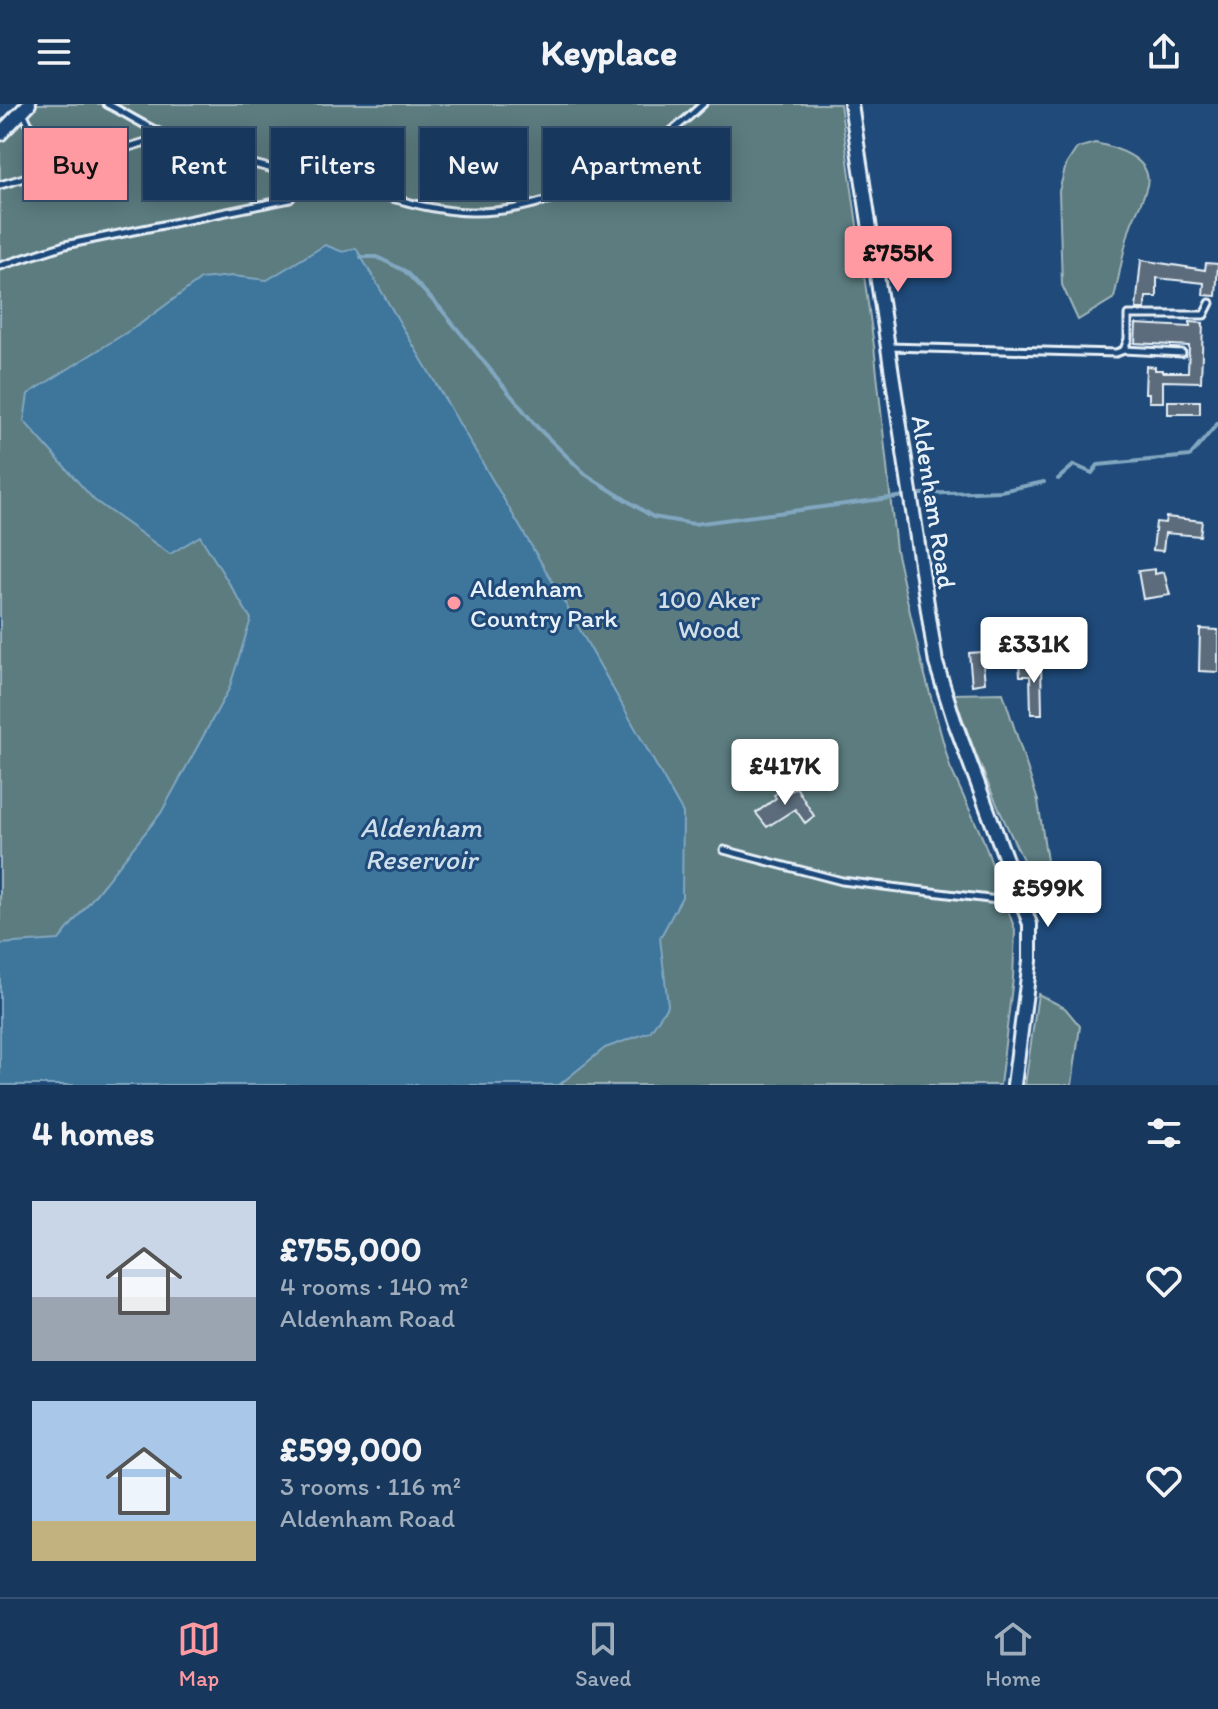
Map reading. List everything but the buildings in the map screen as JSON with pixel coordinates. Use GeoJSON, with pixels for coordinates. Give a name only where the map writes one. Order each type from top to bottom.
{"type":"FeatureCollection","features":[{"type":"Feature","properties":{"kind":"street","name":"Aldenham Road"},"geometry":{"type":"LineString","coordinates":[[851,104],[936,663],[1017,902],[1030,924],[1030,961],[1014,1085]]}},
{"type":"Feature","properties":{"kind":"street"},"geometry":{"type":"LineString","coordinates":[[0,134],[26,108]]}},
{"type":"Feature","properties":{"kind":"lane"},"geometry":{"type":"LineString","coordinates":[[107,104],[153,128]]}},
{"type":"Feature","properties":{"kind":"lane"},"geometry":{"type":"LineString","coordinates":[[404,198],[471,213],[517,207],[581,187],[622,167],[669,135],[703,104]]}},
{"type":"Feature","properties":{"kind":"lane"},"geometry":{"type":"LineString","coordinates":[[26,108],[34,128]]}},
{"type":"Feature","properties":{"kind":"lane"},"geometry":{"type":"LineString","coordinates":[[0,185],[24,177]]}},
{"type":"Feature","properties":{"kind":"lane"},"geometry":{"type":"LineString","coordinates":[[0,266],[65,245],[285,200]]}},
{"type":"Feature","properties":{"kind":"lane"},"geometry":{"type":"LineString","coordinates":[[1124,350],[1128,339],[1128,315],[1192,317],[1204,315],[1210,303]]}},
{"type":"Feature","properties":{"kind":"lane"},"geometry":{"type":"LineString","coordinates":[[888,347],[1182,353]]}},
{"type":"Feature","properties":{"kind":"lane"},"geometry":{"type":"LineString","coordinates":[[724,850],[842,881],[1017,902]]}},
{"type":"Feature","properties":{"kind":"green space","name":"Aldenham Country Park"},"geometry":{"type":"Polygon","coordinates":[[[35,104],[840,104],[874,346],[896,550],[920,657],[950,767],[983,839],[1015,930],[1013,978],[1000,1085],[0,1085],[0,142],[35,104]]]}},
{"type":"Feature","properties":{"kind":"green space"},"geometry":{"type":"Polygon","coordinates":[[[1095,143],[1112,147],[1138,161],[1147,176],[1147,185],[1128,234],[1114,298],[1078,320],[1062,285],[1059,191],[1066,165],[1077,148],[1095,143]]]}},
{"type":"Feature","properties":{"kind":"green space"},"geometry":{"type":"Polygon","coordinates":[[[1003,693],[1038,801],[1047,861],[1038,888],[992,793],[954,694],[1003,693]]]}},
{"type":"Feature","properties":{"kind":"green space"},"geometry":{"type":"Polygon","coordinates":[[[1038,994],[1065,1008],[1080,1026],[1072,1085],[1025,1085],[1038,994]]]}},
{"type":"Feature","properties":{"kind":"water","name":"Aldenham Reservoir"},"geometry":{"type":"Polygon","coordinates":[[[325,245],[343,252],[356,248],[562,598],[683,813],[682,897],[660,938],[668,1005],[650,1032],[605,1048],[559,1085],[0,1085],[0,944],[59,940],[161,813],[229,689],[251,619],[200,536],[170,554],[94,500],[24,421],[28,394],[140,324],[201,279],[232,276],[267,280],[325,245]]]}},
{"type":"Feature","properties":{"kind":"waterway"},"geometry":{"type":"LineString","coordinates":[[361,257],[377,257],[405,271],[441,309],[536,426],[585,474],[653,517],[694,524],[920,494],[1001,491],[1044,482]]}},
{"type":"Feature","properties":{"kind":"waterway"},"geometry":{"type":"LineString","coordinates":[[1058,479],[1074,465],[1092,473],[1098,465],[1190,456],[1218,423]]}},
{"type":"Feature","properties":{"kind":"place","name":"Aldenham Country Park"},"geometry":{"type":"Point","coordinates":[454,603]}},
{"type":"Feature","properties":{"kind":"park label","name":"100 Aker Wood"},"geometry":{"type":"Point","coordinates":[709,614]}}]}
